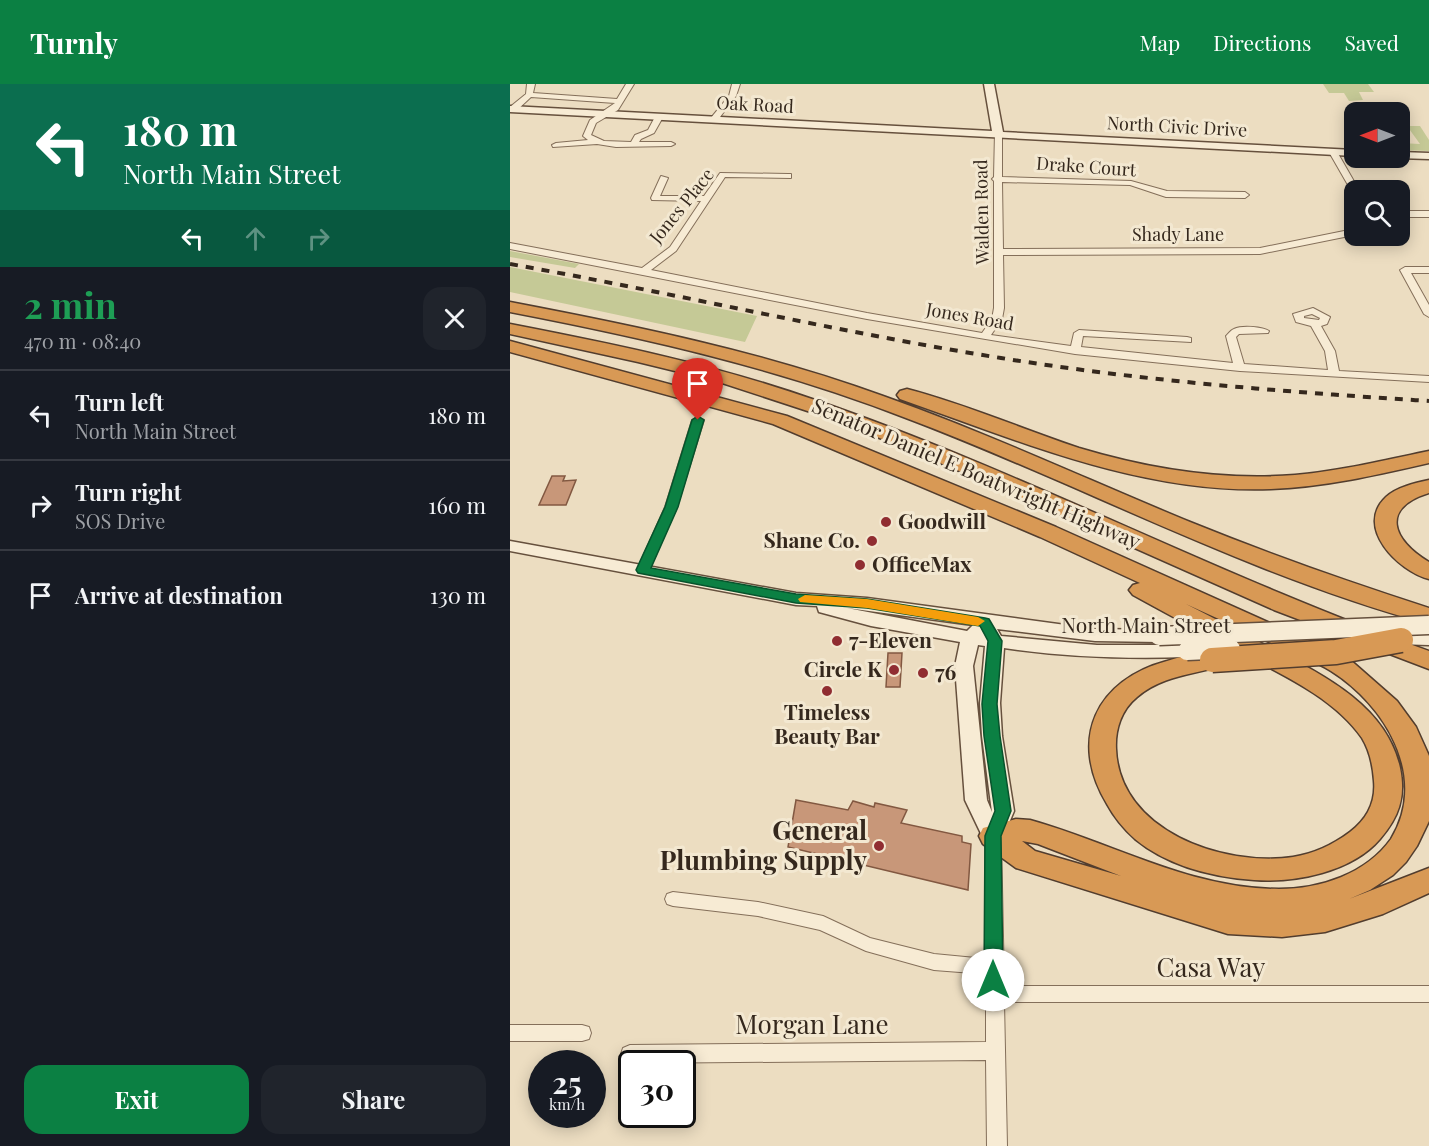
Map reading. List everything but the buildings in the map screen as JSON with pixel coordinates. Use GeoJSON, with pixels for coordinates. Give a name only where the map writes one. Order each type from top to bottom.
{"type":"FeatureCollection","features":[{"type":"Feature","properties":{"kind":"highway"},"geometry":{"type":"LineString","coordinates":[[510,292],[745,342],[1076,453],[1152,474],[1249,483],[1322,480],[1429,457]]}},
{"type":"Feature","properties":{"kind":"highway","name":"Senator Daniel E Boatwright Highway"},"geometry":{"type":"LineString","coordinates":[[510,307],[681,342],[830,384],[962,433],[1254,555],[1429,616]]}},
{"type":"Feature","properties":{"kind":"highway","name":"Senator Daniel E Boatwright Highway"},"geometry":{"type":"LineString","coordinates":[[510,329],[676,364],[739,381],[825,409],[950,459],[1307,615],[1429,660]]}},
{"type":"Feature","properties":{"kind":"highway"},"geometry":{"type":"LineString","coordinates":[[510,346],[780,420],[1000,511],[1340,664],[1377,693],[1404,729],[1419,767],[1421,798],[1413,830],[1395,857],[1363,881],[1326,896],[1288,901],[1247,900],[1198,891],[1025,830],[993,836]]}},
{"type":"Feature","properties":{"kind":"highway"},"geometry":{"type":"LineString","coordinates":[[1429,486],[1414,489],[1398,498],[1388,510],[1385,527],[1394,547],[1415,565],[1429,572]]}},
{"type":"Feature","properties":{"kind":"highway"},"geometry":{"type":"LineString","coordinates":[[1000,511],[1039,536],[1325,687],[1367,726],[1387,762],[1388,799],[1370,834],[1331,858],[1292,869],[1241,868],[1198,858],[1170,848],[1147,833],[1127,814],[1110,789],[1102,765],[1101,745],[1111,710],[1137,684],[1155,674],[1212,660],[1336,652],[1401,640]]}},
{"type":"Feature","properties":{"kind":"highway"},"geometry":{"type":"LineString","coordinates":[[993,836],[1026,860],[1228,921],[1282,924],[1325,919],[1372,905],[1429,880]]}},
{"type":"Feature","properties":{"kind":"main road","name":"Walden Road"},"geometry":{"type":"LineString","coordinates":[[989,84],[998,134]]}},
{"type":"Feature","properties":{"kind":"main road","name":"Oak Road"},"geometry":{"type":"LineString","coordinates":[[512,109],[998,134]]}},
{"type":"Feature","properties":{"kind":"main road","name":"North Civic Drive"},"geometry":{"type":"LineString","coordinates":[[998,134],[1344,153]]}},
{"type":"Feature","properties":{"kind":"main road"},"geometry":{"type":"LineString","coordinates":[[1410,155],[1429,156]]}},
{"type":"Feature","properties":{"kind":"main road","name":"North Main Street"},"geometry":{"type":"LineString","coordinates":[[510,546],[796,598],[867,603],[985,622],[1077,633],[1159,636],[1429,625]]}},
{"type":"Feature","properties":{"kind":"main road","name":"North Main Street"},"geometry":{"type":"LineString","coordinates":[[796,598],[861,619],[970,638],[1048,649],[1100,653],[1429,639]]}},
{"type":"Feature","properties":{"kind":"main road"},"geometry":{"type":"LineString","coordinates":[[985,622],[995,641],[990,704],[992,736],[1003,811],[993,836],[976,800],[964,666],[970,638],[985,622]]}},
{"type":"Feature","properties":{"kind":"street"},"geometry":{"type":"LineString","coordinates":[[512,109],[529,95],[531,84]]}},
{"type":"Feature","properties":{"kind":"street"},"geometry":{"type":"LineString","coordinates":[[594,142],[587,136],[593,122],[607,114],[620,102],[630,84]]}},
{"type":"Feature","properties":{"kind":"street"},"geometry":{"type":"LineString","coordinates":[[714,119],[727,104],[736,84]]}},
{"type":"Feature","properties":{"kind":"street"},"geometry":{"type":"LineString","coordinates":[[529,95],[620,102]]}},
{"type":"Feature","properties":{"kind":"street"},"geometry":{"type":"LineString","coordinates":[[634,144],[638,137],[651,131],[659,117]]}},
{"type":"Feature","properties":{"kind":"street","name":"Walden Road"},"geometry":{"type":"LineString","coordinates":[[984,337],[997,319],[999,308],[996,179],[998,134]]}},
{"type":"Feature","properties":{"kind":"street"},"geometry":{"type":"LineString","coordinates":[[556,145],[594,142],[610,145],[671,144]]}},
{"type":"Feature","properties":{"kind":"street"},"geometry":{"type":"LineString","coordinates":[[1333,152],[1349,180]]}},
{"type":"Feature","properties":{"kind":"street","name":"Jones Place"},"geometry":{"type":"LineString","coordinates":[[643,271],[673,249],[723,175],[788,176]]}},
{"type":"Feature","properties":{"kind":"street"},"geometry":{"type":"LineString","coordinates":[[663,178],[655,198],[707,199]]}},
{"type":"Feature","properties":{"kind":"street","name":"Drake Court"},"geometry":{"type":"LineString","coordinates":[[996,179],[1131,183],[1166,194],[1245,195]]}},
{"type":"Feature","properties":{"kind":"street"},"geometry":{"type":"LineString","coordinates":[[1410,214],[1429,214]]}},
{"type":"Feature","properties":{"kind":"street","name":"Shady Lane"},"geometry":{"type":"LineString","coordinates":[[999,252],[1260,251],[1344,234]]}},
{"type":"Feature","properties":{"kind":"street","name":"Jones Road"},"geometry":{"type":"LineString","coordinates":[[510,246],[984,337],[1075,351],[1240,368],[1429,379]]}},
{"type":"Feature","properties":{"kind":"street"},"geometry":{"type":"LineString","coordinates":[[1429,270],[1405,270],[1429,314]]}},
{"type":"Feature","properties":{"kind":"street"},"geometry":{"type":"LineString","coordinates":[[1315,324],[1330,351],[1334,375]]}},
{"type":"Feature","properties":{"kind":"street"},"geometry":{"type":"LineString","coordinates":[[1240,368],[1231,336],[1237,331],[1264,331]]}},
{"type":"Feature","properties":{"kind":"street"},"geometry":{"type":"LineString","coordinates":[[1075,351],[1079,333],[1187,340]]}},
{"type":"Feature","properties":{"kind":"street"},"geometry":{"type":"LineString","coordinates":[[643,570],[671,507],[698,420]]}},
{"type":"Feature","properties":{"kind":"street"},"geometry":{"type":"LineString","coordinates":[[993,836],[997,1146]]}},
{"type":"Feature","properties":{"kind":"street"},"geometry":{"type":"LineString","coordinates":[[673,899],[769,912],[823,923],[866,944],[934,962],[993,967]]}},
{"type":"Feature","properties":{"kind":"street","name":"Casa Way"},"geometry":{"type":"LineString","coordinates":[[994,994],[1429,994]]}},
{"type":"Feature","properties":{"kind":"street"},"geometry":{"type":"LineString","coordinates":[[510,1033],[582,1033]]}},
{"type":"Feature","properties":{"kind":"street","name":"Morgan Lane"},"geometry":{"type":"LineString","coordinates":[[696,1053],[995,1051]]}},
{"type":"Feature","properties":{"kind":"green space"},"geometry":{"type":"Polygon","coordinates":[[[1323,84],[1368,84],[1374,92],[1359,92],[1363,100],[1349,101],[1344,93],[1329,93],[1323,84]]]}},
{"type":"Feature","properties":{"kind":"green space"},"geometry":{"type":"Polygon","coordinates":[[[1410,126],[1420,126],[1429,140],[1429,151],[1410,150],[1410,144],[1420,144],[1410,130],[1410,126]]]}},
{"type":"Feature","properties":{"kind":"green space"},"geometry":{"type":"Polygon","coordinates":[[[510,251],[579,264],[575,268],[510,257],[510,251]]]}},
{"type":"Feature","properties":{"kind":"green space"},"geometry":{"type":"Polygon","coordinates":[[[510,267],[757,316],[745,342],[510,292],[510,267]]]}},
{"type":"Feature","properties":{"kind":"railway"},"geometry":{"type":"LineString","coordinates":[[510,264],[940,348],[1054,366],[1215,385],[1429,401]]}},
{"type":"Feature","properties":{"kind":"slow traffic"},"geometry":{"type":"LineString","coordinates":[[805,599],[867,603],[978,621]]}},
{"type":"Feature","properties":{"kind":"place","name":"Goodwill"},"geometry":{"type":"Point","coordinates":[886,522]}},
{"type":"Feature","properties":{"kind":"place","name":"Shane Co."},"geometry":{"type":"Point","coordinates":[872,541]}},
{"type":"Feature","properties":{"kind":"place","name":"OfficeMax"},"geometry":{"type":"Point","coordinates":[860,565]}},
{"type":"Feature","properties":{"kind":"place","name":"7-Eleven"},"geometry":{"type":"Point","coordinates":[837,641]}},
{"type":"Feature","properties":{"kind":"place","name":"Circle K"},"geometry":{"type":"Point","coordinates":[894,670]}},
{"type":"Feature","properties":{"kind":"place","name":"76"},"geometry":{"type":"Point","coordinates":[923,673]}},
{"type":"Feature","properties":{"kind":"place","name":"Timeless Beauty Bar"},"geometry":{"type":"Point","coordinates":[827,691]}},
{"type":"Feature","properties":{"kind":"place","name":"General Plumbing Supply"},"geometry":{"type":"Point","coordinates":[879,846]}},
{"type":"Feature","properties":{"kind":"route"},"geometry":{"type":"LineString","coordinates":[[698,420],[671,507],[643,570],[796,598],[867,603],[985,622],[995,641],[990,704],[992,736],[1003,811],[993,836],[993,980]]}}]}
